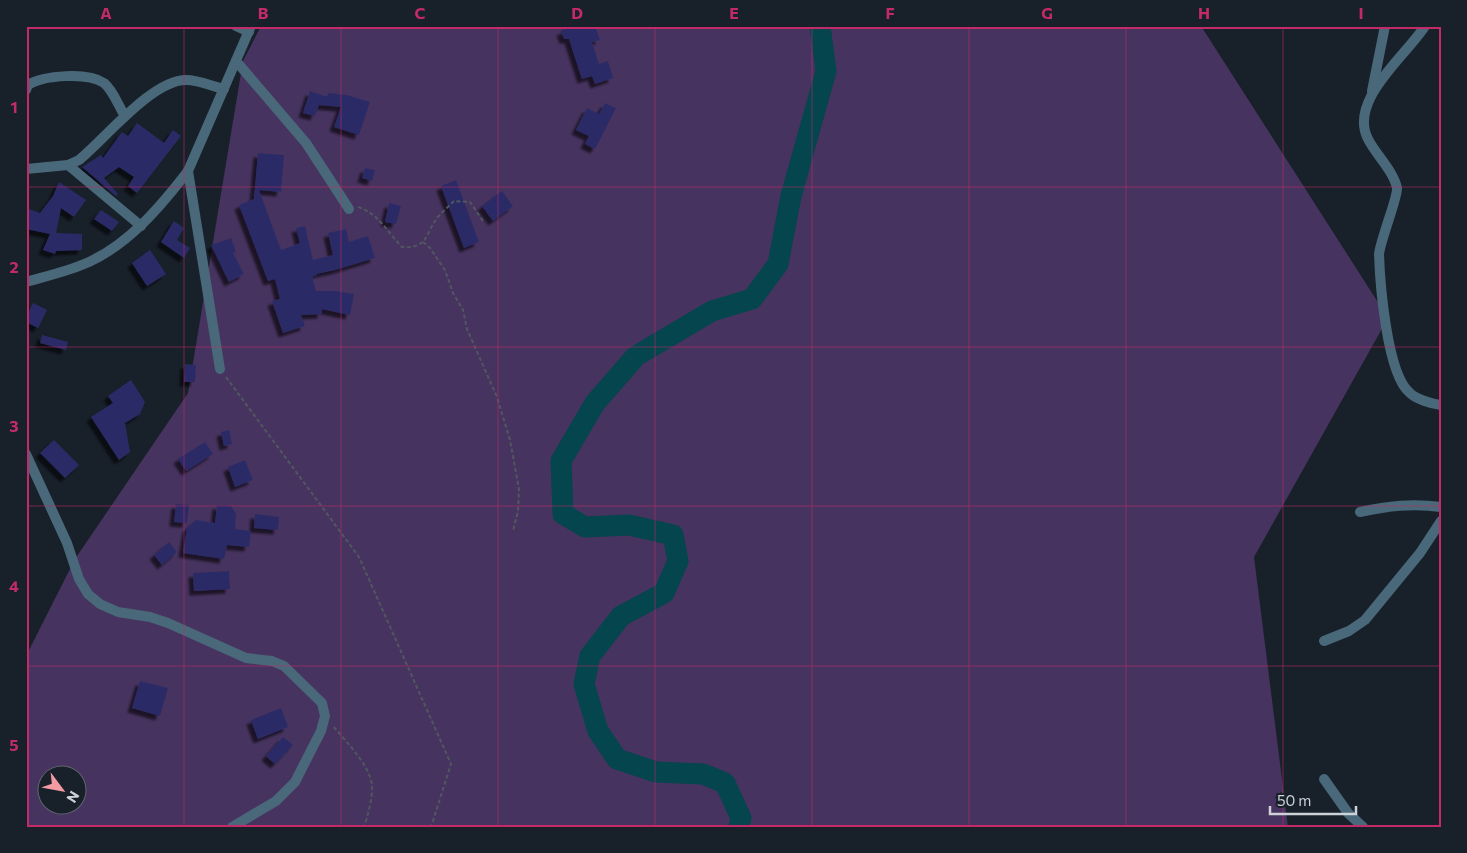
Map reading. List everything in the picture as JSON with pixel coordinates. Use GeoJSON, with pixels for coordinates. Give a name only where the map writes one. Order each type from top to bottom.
{"type":"FeatureCollection","features":[{"type":"Feature","properties":{"kind":"street"},"geometry":{"type":"LineString","coordinates":[[26,282],[92,261],[141,226],[188,171],[250,29],[236,26]]}},
{"type":"Feature","properties":{"kind":"street"},"geometry":{"type":"LineString","coordinates":[[1385,26],[1372,93],[1363,122],[1367,138],[1394,180],[1397,190],[1380,238],[1378,254],[1390,352],[1400,381],[1409,394],[1441,406]]}},
{"type":"Feature","properties":{"kind":"street"},"geometry":{"type":"LineString","coordinates":[[1372,93],[1425,26]]}},
{"type":"Feature","properties":{"kind":"street"},"geometry":{"type":"LineString","coordinates":[[236,61],[306,144],[348,209]]}},
{"type":"Feature","properties":{"kind":"street"},"geometry":{"type":"LineString","coordinates":[[26,90],[28,85],[37,79],[50,76],[94,79],[108,88],[125,116]]}},
{"type":"Feature","properties":{"kind":"street"},"geometry":{"type":"LineString","coordinates":[[26,169],[68,165],[92,150],[125,116],[145,99],[168,85],[185,80],[224,88]]}},
{"type":"Feature","properties":{"kind":"street"},"geometry":{"type":"LineString","coordinates":[[68,165],[141,226]]}},
{"type":"Feature","properties":{"kind":"street"},"geometry":{"type":"LineString","coordinates":[[188,171],[220,369]]}},
{"type":"Feature","properties":{"kind":"street"},"geometry":{"type":"LineString","coordinates":[[26,454],[63,534],[79,579],[88,594],[100,604],[118,612],[150,617],[191,632],[246,658],[272,661],[284,666],[313,692],[322,703],[325,716],[320,731],[295,782],[276,801],[232,827]]}},
{"type":"Feature","properties":{"kind":"street"},"geometry":{"type":"LineString","coordinates":[[1360,512],[1388,505],[1412,504],[1441,507]]}},
{"type":"Feature","properties":{"kind":"street"},"geometry":{"type":"LineString","coordinates":[[1324,641],[1349,631],[1365,620],[1420,553],[1441,521]]}},
{"type":"Feature","properties":{"kind":"street"},"geometry":{"type":"LineString","coordinates":[[1324,779],[1348,813],[1363,827]]}},
{"type":"Feature","properties":{"kind":"path"},"geometry":{"type":"LineString","coordinates":[[348,209],[360,207],[387,228],[402,246],[414,248],[423,242],[437,218],[454,201],[470,202],[483,221]]}},
{"type":"Feature","properties":{"kind":"path"},"geometry":{"type":"LineString","coordinates":[[423,242],[430,248],[445,270],[453,293],[463,310],[467,329],[497,397],[510,440],[519,489],[518,511],[513,531]]}},
{"type":"Feature","properties":{"kind":"path"},"geometry":{"type":"LineString","coordinates":[[220,369],[359,557],[451,764],[431,827]]}},
{"type":"Feature","properties":{"kind":"path"},"geometry":{"type":"LineString","coordinates":[[325,716],[356,754],[366,770],[372,785],[364,827]]}},
{"type":"Feature","properties":{"kind":"shaded area"},"geometry":{"type":"Polygon","coordinates":[[[261,26],[1201,26],[1388,318],[1254,557],[1288,827],[26,827],[26,656],[75,559],[188,393],[243,61],[261,26]]]}},
{"type":"Feature","properties":{"kind":"building"},"geometry":{"type":"Polygon","coordinates":[[[566,26],[595,26],[600,40],[592,42],[599,64],[608,61],[613,78],[595,84],[592,76],[582,79],[569,39],[564,39],[561,31],[567,29],[566,26]]]}},
{"type":"Feature","properties":{"kind":"building"},"geometry":{"type":"Polygon","coordinates":[[[310,91],[327,97],[328,93],[347,95],[370,102],[359,135],[334,127],[341,107],[319,105],[315,116],[303,113],[310,91]]]}},
{"type":"Feature","properties":{"kind":"building"},"geometry":{"type":"Polygon","coordinates":[[[605,103],[616,108],[595,149],[585,144],[589,136],[576,130],[587,108],[599,114],[605,103]]]}},
{"type":"Feature","properties":{"kind":"building"},"geometry":{"type":"Polygon","coordinates":[[[137,123],[164,143],[173,130],[181,136],[137,193],[128,186],[134,177],[119,167],[104,178],[118,194],[116,196],[82,167],[101,155],[103,158],[122,132],[128,136],[137,123]]]}},
{"type":"Feature","properties":{"kind":"building"},"geometry":{"type":"Polygon","coordinates":[[[258,153],[284,155],[281,192],[259,190],[281,250],[300,243],[296,228],[305,226],[313,260],[333,255],[328,233],[346,229],[349,242],[368,236],[375,258],[316,274],[312,277],[316,291],[336,291],[354,294],[350,315],[322,309],[322,314],[301,315],[305,326],[283,333],[272,301],[280,299],[275,279],[268,281],[239,205],[254,199],[258,153]]]}},
{"type":"Feature","properties":{"kind":"building"},"geometry":{"type":"Polygon","coordinates":[[[365,168],[375,170],[372,181],[362,178],[365,168]]]}},
{"type":"Feature","properties":{"kind":"building"},"geometry":{"type":"Polygon","coordinates":[[[456,180],[479,242],[464,248],[441,186],[456,180]]]}},
{"type":"Feature","properties":{"kind":"building"},"geometry":{"type":"Polygon","coordinates":[[[59,182],[86,200],[74,217],[61,208],[56,233],[82,234],[82,250],[56,251],[55,254],[43,250],[50,234],[26,229],[26,208],[40,213],[53,196],[59,182]]]}},
{"type":"Feature","properties":{"kind":"building"},"geometry":{"type":"Polygon","coordinates":[[[502,191],[513,206],[493,221],[482,206],[502,191]]]}},
{"type":"Feature","properties":{"kind":"building"},"geometry":{"type":"Polygon","coordinates":[[[389,203],[401,206],[396,224],[385,222],[389,203]]]}},
{"type":"Feature","properties":{"kind":"building"},"geometry":{"type":"Polygon","coordinates":[[[101,210],[119,222],[112,231],[94,219],[101,210]]]}},
{"type":"Feature","properties":{"kind":"building"},"geometry":{"type":"Polygon","coordinates":[[[174,221],[184,228],[177,240],[190,248],[184,258],[161,242],[174,221]]]}},
{"type":"Feature","properties":{"kind":"building"},"geometry":{"type":"Polygon","coordinates":[[[231,238],[236,252],[233,253],[244,274],[229,282],[211,245],[231,238]]]}},
{"type":"Feature","properties":{"kind":"building"},"geometry":{"type":"Polygon","coordinates":[[[150,250],[166,274],[147,286],[132,263],[150,250]]]}},
{"type":"Feature","properties":{"kind":"building"},"geometry":{"type":"Polygon","coordinates":[[[33,303],[47,310],[38,328],[26,322],[26,317],[33,303]]]}},
{"type":"Feature","properties":{"kind":"building"},"geometry":{"type":"Polygon","coordinates":[[[42,335],[68,342],[66,350],[40,343],[42,335]]]}},
{"type":"Feature","properties":{"kind":"building"},"geometry":{"type":"Polygon","coordinates":[[[185,364],[196,365],[195,382],[184,382],[185,364]]]}},
{"type":"Feature","properties":{"kind":"building"},"geometry":{"type":"Polygon","coordinates":[[[131,380],[145,402],[140,414],[125,423],[130,452],[119,460],[91,417],[113,403],[108,396],[131,380]]]}},
{"type":"Feature","properties":{"kind":"building"},"geometry":{"type":"Polygon","coordinates":[[[229,430],[232,444],[224,446],[221,432],[229,430]]]}},
{"type":"Feature","properties":{"kind":"building"},"geometry":{"type":"Polygon","coordinates":[[[54,440],[79,465],[65,478],[40,453],[54,440]]]}},
{"type":"Feature","properties":{"kind":"building"},"geometry":{"type":"Polygon","coordinates":[[[205,442],[213,454],[186,471],[178,459],[205,442]]]}},
{"type":"Feature","properties":{"kind":"building"},"geometry":{"type":"Polygon","coordinates":[[[245,460],[253,480],[235,487],[228,467],[245,460]]]}},
{"type":"Feature","properties":{"kind":"building"},"geometry":{"type":"Polygon","coordinates":[[[176,504],[189,505],[187,523],[174,522],[176,504]]]}},
{"type":"Feature","properties":{"kind":"building"},"geometry":{"type":"Polygon","coordinates":[[[217,505],[231,506],[236,514],[235,529],[251,531],[249,547],[227,545],[224,559],[183,553],[187,528],[196,520],[215,523],[217,505]]]}},
{"type":"Feature","properties":{"kind":"building"},"geometry":{"type":"Polygon","coordinates":[[[255,514],[279,517],[278,530],[254,528],[255,514]]]}},
{"type":"Feature","properties":{"kind":"building"},"geometry":{"type":"Polygon","coordinates":[[[169,542],[177,552],[162,565],[154,555],[169,542]]]}},
{"type":"Feature","properties":{"kind":"building"},"geometry":{"type":"Polygon","coordinates":[[[229,571],[230,589],[194,591],[193,573],[229,571]]]}},
{"type":"Feature","properties":{"kind":"building"},"geometry":{"type":"Polygon","coordinates":[[[140,681],[168,688],[160,716],[132,708],[140,681]]]}},
{"type":"Feature","properties":{"kind":"building"},"geometry":{"type":"Polygon","coordinates":[[[281,708],[288,727],[258,739],[251,720],[281,708]]]}},
{"type":"Feature","properties":{"kind":"building"},"geometry":{"type":"Polygon","coordinates":[[[283,737],[293,745],[275,764],[266,756],[283,737]]]}},
{"type":"Feature","properties":{"kind":"waterway"},"geometry":{"type":"LineString","coordinates":[[739,827],[741,818],[725,783],[703,774],[656,772],[617,759],[598,731],[584,684],[590,656],[621,616],[664,593],[678,561],[673,535],[629,525],[585,527],[563,514],[561,461],[595,403],[636,356],[712,311],[752,299],[778,264],[791,196],[826,71],[820,26]]}}]}
